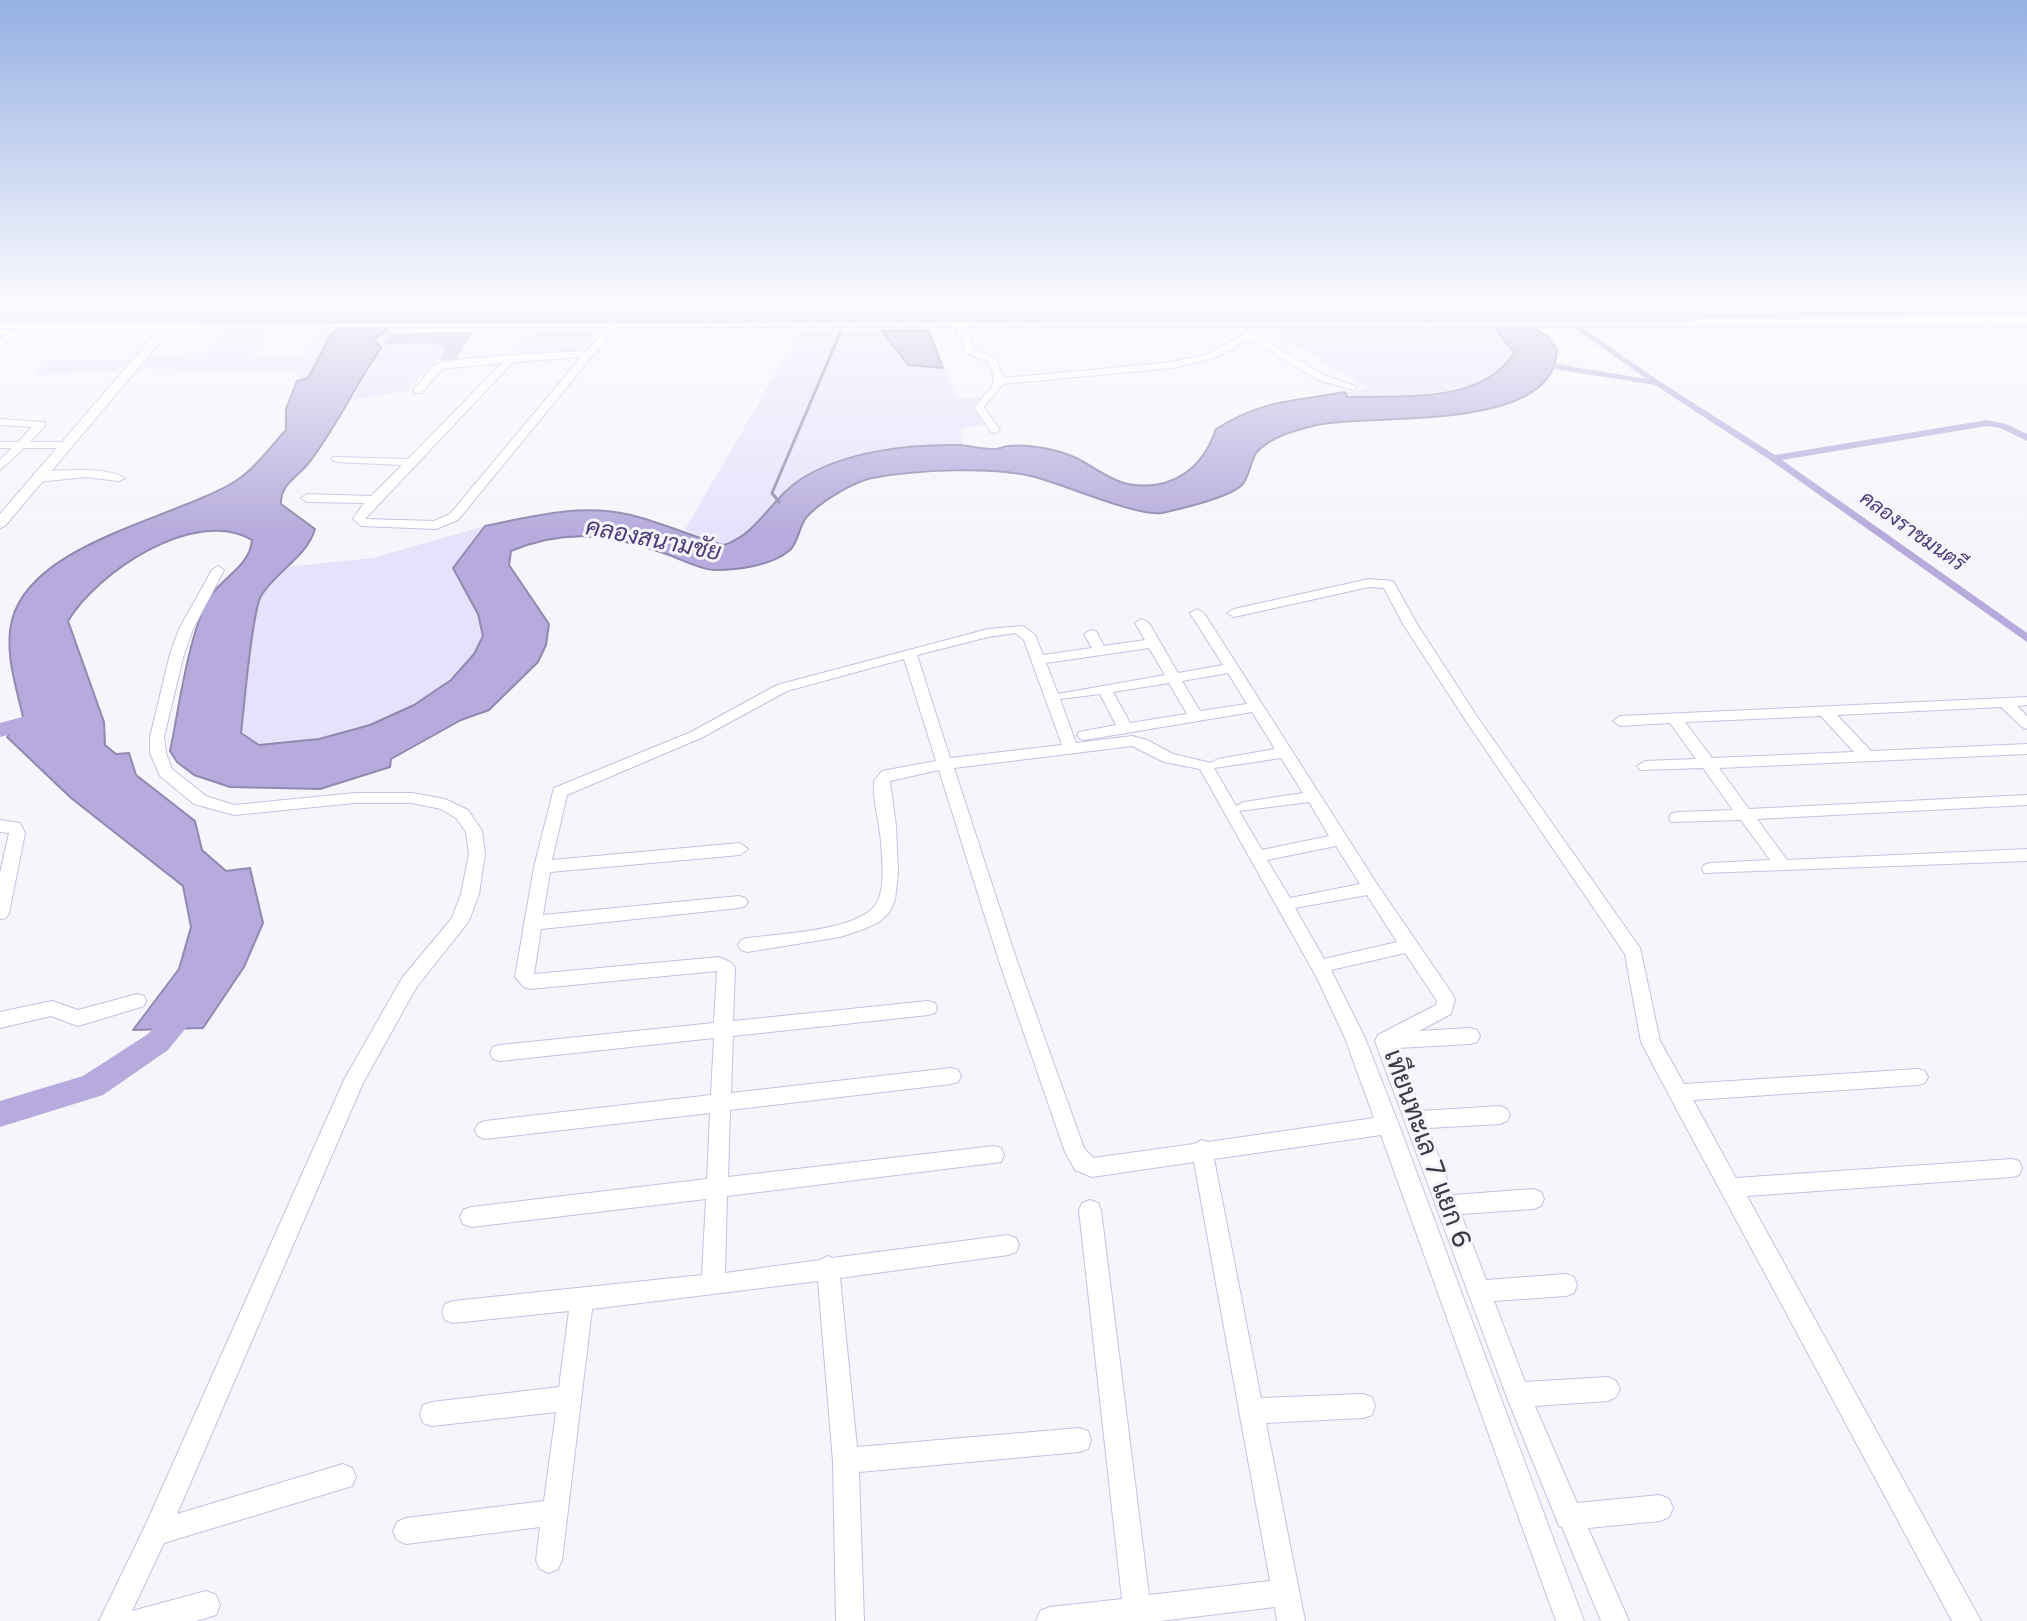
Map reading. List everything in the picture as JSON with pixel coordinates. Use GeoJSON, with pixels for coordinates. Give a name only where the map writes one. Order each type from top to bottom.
{"type":"FeatureCollection","features":[{"type":"Feature","properties":{"kind":"street"},"geometry":{"type":"LineString","coordinates":[[0,523],[119,382]]}},
{"type":"Feature","properties":{"kind":"street"},"geometry":{"type":"LineString","coordinates":[[418,391],[426,382]]}},
{"type":"Feature","properties":{"kind":"street"},"geometry":{"type":"LineString","coordinates":[[489,382],[373,500],[359,519],[361,522],[436,525],[454,517],[566,382]]}},
{"type":"Feature","properties":{"kind":"street"},"geometry":{"type":"LineString","coordinates":[[995,430],[979,407],[994,394],[1000,382]]}},
{"type":"Feature","properties":{"kind":"street"},"geometry":{"type":"LineString","coordinates":[[1335,382],[1353,387]]}},
{"type":"Feature","properties":{"kind":"street"},"geometry":{"type":"LineString","coordinates":[[0,422],[39,423],[0,467]]}},
{"type":"Feature","properties":{"kind":"street"},"geometry":{"type":"LineString","coordinates":[[0,445],[67,445]]}},
{"type":"Feature","properties":{"kind":"street"},"geometry":{"type":"LineString","coordinates":[[337,459],[411,462]]}},
{"type":"Feature","properties":{"kind":"street"},"geometry":{"type":"LineString","coordinates":[[36,478],[85,474],[119,478]]}},
{"type":"Feature","properties":{"kind":"street"},"geometry":{"type":"LineString","coordinates":[[307,498],[373,500]]}},
{"type":"Feature","properties":{"kind":"street"},"geometry":{"type":"LineString","coordinates":[[113,1621],[155,1533],[354,1080],[409,983],[460,921],[470,894],[477,854],[474,831],[462,814],[445,804],[412,798],[355,798],[234,810],[200,800],[165,772],[158,753],[157,737],[177,654],[186,629],[218,570]]}},
{"type":"Feature","properties":{"kind":"street"},"geometry":{"type":"LineString","coordinates":[[1234,613],[1369,583],[1388,584],[1473,721],[1634,953],[1644,993],[1647,1033],[1967,1621]]}},
{"type":"Feature","properties":{"kind":"street","name":"เทียนทะเล 7 แยก 6"},"geometry":{"type":"LineString","coordinates":[[1197,613],[1447,1005],[1432,1017],[1385,1041],[1518,1395],[1615,1621]]}},
{"type":"Feature","properties":{"kind":"street"},"geometry":{"type":"LineString","coordinates":[[1142,623],[1196,717]]}},
{"type":"Feature","properties":{"kind":"street"},"geometry":{"type":"LineString","coordinates":[[713,1285],[725,967],[710,965],[527,981],[524,977],[542,867],[559,795],[563,790],[696,735],[782,688],[909,653],[1014,629],[1023,631],[1030,638],[1077,741]]}},
{"type":"Feature","properties":{"kind":"street"},"geometry":{"type":"LineString","coordinates":[[1091,634],[1100,651]]}},
{"type":"Feature","properties":{"kind":"street"},"geometry":{"type":"LineString","coordinates":[[1045,659],[1153,643]]}},
{"type":"Feature","properties":{"kind":"street"},"geometry":{"type":"LineString","coordinates":[[909,653],[1008,961],[1079,1159],[1092,1168],[1202,1149],[1389,1125]]}},
{"type":"Feature","properties":{"kind":"street"},"geometry":{"type":"LineString","coordinates":[[1064,696],[1232,668]]}},
{"type":"Feature","properties":{"kind":"street"},"geometry":{"type":"LineString","coordinates":[[1104,689],[1125,728]]}},
{"type":"Feature","properties":{"kind":"street"},"geometry":{"type":"LineString","coordinates":[[1620,721],[2027,701]]}},
{"type":"Feature","properties":{"kind":"street"},"geometry":{"type":"LineString","coordinates":[[2005,702],[2027,724]]}},
{"type":"Feature","properties":{"kind":"street"},"geometry":{"type":"LineString","coordinates":[[747,945],[827,932],[863,921],[880,911],[891,887],[882,779],[887,775],[1077,741],[1125,728],[1255,707]]}},
{"type":"Feature","properties":{"kind":"street"},"geometry":{"type":"LineString","coordinates":[[1825,711],[1868,757]]}},
{"type":"Feature","properties":{"kind":"street"},"geometry":{"type":"LineString","coordinates":[[1674,718],[1783,866]]}},
{"type":"Feature","properties":{"kind":"street"},"geometry":{"type":"LineString","coordinates":[[1077,741],[1138,742],[1169,758],[1205,765],[1325,976],[1355,1038],[1389,1125],[1570,1621]]}},
{"type":"Feature","properties":{"kind":"street"},"geometry":{"type":"LineString","coordinates":[[1645,766],[2027,749]]}},
{"type":"Feature","properties":{"kind":"street"},"geometry":{"type":"LineString","coordinates":[[1218,764],[1286,752]]}},
{"type":"Feature","properties":{"kind":"street"},"geometry":{"type":"LineString","coordinates":[[1244,807],[1315,796]]}},
{"type":"Feature","properties":{"kind":"street"},"geometry":{"type":"LineString","coordinates":[[1677,818],[2027,800]]}},
{"type":"Feature","properties":{"kind":"street"},"geometry":{"type":"LineString","coordinates":[[0,826],[14,827],[17,833],[0,913]]}},
{"type":"Feature","properties":{"kind":"street"},"geometry":{"type":"LineString","coordinates":[[1267,854],[1341,839]]}},
{"type":"Feature","properties":{"kind":"street"},"geometry":{"type":"LineString","coordinates":[[542,867],[740,849]]}},
{"type":"Feature","properties":{"kind":"street"},"geometry":{"type":"LineString","coordinates":[[1710,869],[2027,855]]}},
{"type":"Feature","properties":{"kind":"street"},"geometry":{"type":"LineString","coordinates":[[1296,902],[1371,888]]}},
{"type":"Feature","properties":{"kind":"street"},"geometry":{"type":"LineString","coordinates":[[533,923],[739,902]]}},
{"type":"Feature","properties":{"kind":"street"},"geometry":{"type":"LineString","coordinates":[[1331,963],[1408,946]]}},
{"type":"Feature","properties":{"kind":"street"},"geometry":{"type":"LineString","coordinates":[[0,1020],[52,1008],[78,1018],[137,1001]]}},
{"type":"Feature","properties":{"kind":"street"},"geometry":{"type":"LineString","coordinates":[[500,1053],[928,1008]]}},
{"type":"Feature","properties":{"kind":"street"},"geometry":{"type":"LineString","coordinates":[[1385,1041],[1470,1036]]}},
{"type":"Feature","properties":{"kind":"street"},"geometry":{"type":"LineString","coordinates":[[485,1130],[951,1076]]}},
{"type":"Feature","properties":{"kind":"street"},"geometry":{"type":"LineString","coordinates":[[1678,1093],[1918,1077]]}},
{"type":"Feature","properties":{"kind":"street"},"geometry":{"type":"LineString","coordinates":[[1413,1120],[1500,1115]]}},
{"type":"Feature","properties":{"kind":"street"},"geometry":{"type":"LineString","coordinates":[[1202,1149],[1291,1621]]}},
{"type":"Feature","properties":{"kind":"street"},"geometry":{"type":"LineString","coordinates":[[471,1217],[994,1155]]}},
{"type":"Feature","properties":{"kind":"street"},"geometry":{"type":"LineString","coordinates":[[1730,1188],[2012,1168]]}},
{"type":"Feature","properties":{"kind":"street"},"geometry":{"type":"LineString","coordinates":[[1445,1205],[1533,1199]]}},
{"type":"Feature","properties":{"kind":"street"},"geometry":{"type":"LineString","coordinates":[[1090,1210],[1137,1611]]}},
{"type":"Feature","properties":{"kind":"street"},"geometry":{"type":"LineString","coordinates":[[453,1312],[713,1285],[1008,1245]]}},
{"type":"Feature","properties":{"kind":"street"},"geometry":{"type":"LineString","coordinates":[[828,1267],[846,1461],[850,1621]]}},
{"type":"Feature","properties":{"kind":"street"},"geometry":{"type":"LineString","coordinates":[[1479,1291],[1566,1285]]}},
{"type":"Feature","properties":{"kind":"street"},"geometry":{"type":"LineString","coordinates":[[549,1560],[582,1299]]}},
{"type":"Feature","properties":{"kind":"street"},"geometry":{"type":"LineString","coordinates":[[1518,1395],[1608,1389]]}},
{"type":"Feature","properties":{"kind":"street"},"geometry":{"type":"LineString","coordinates":[[432,1414],[568,1398]]}},
{"type":"Feature","properties":{"kind":"street"},"geometry":{"type":"LineString","coordinates":[[1252,1411],[1363,1406]]}},
{"type":"Feature","properties":{"kind":"street"},"geometry":{"type":"LineString","coordinates":[[846,1461],[1079,1440]]}},
{"type":"Feature","properties":{"kind":"street"},"geometry":{"type":"LineString","coordinates":[[155,1533],[343,1477]]}},
{"type":"Feature","properties":{"kind":"street"},"geometry":{"type":"LineString","coordinates":[[1568,1517],[1660,1508]]}},
{"type":"Feature","properties":{"kind":"street"},"geometry":{"type":"LineString","coordinates":[[406,1531],[555,1512]]}},
{"type":"Feature","properties":{"kind":"street"},"geometry":{"type":"LineString","coordinates":[[1050,1621],[1286,1592]]}},
{"type":"Feature","properties":{"kind":"street"},"geometry":{"type":"LineString","coordinates":[[141,1621],[206,1605]]}},
{"type":"Feature","properties":{"kind":"shaded area"},"geometry":{"type":"Polygon","coordinates":[[[362,382],[415,382],[406,391],[352,400],[362,382]]]}},
{"type":"Feature","properties":{"kind":"shaded area"},"geometry":{"type":"Polygon","coordinates":[[[771,382],[950,382],[959,399],[981,397],[976,401],[983,425],[961,429],[962,445],[859,455],[772,503],[753,530],[739,540],[724,545],[685,530],[771,382]]]}},
{"type":"Feature","properties":{"kind":"shaded area"},"geometry":{"type":"Polygon","coordinates":[[[1356,382],[1482,382],[1438,394],[1346,397],[1345,392],[1367,388],[1356,382]]]}},
{"type":"Feature","properties":{"kind":"shaded area"},"geometry":{"type":"Polygon","coordinates":[[[485,526],[453,569],[481,618],[482,639],[472,656],[445,683],[398,712],[342,734],[314,741],[262,745],[241,733],[258,600],[286,567],[372,558],[485,526]]]}},
{"type":"Feature","properties":{"kind":"water"},"geometry":{"type":"Polygon","coordinates":[[[297,382],[360,382],[328,436],[281,497],[281,504],[315,529],[305,548],[267,587],[258,605],[241,733],[259,745],[319,739],[370,725],[414,705],[451,680],[474,654],[483,636],[478,614],[453,568],[485,526],[558,512],[594,510],[643,518],[724,545],[747,532],[791,487],[818,469],[878,451],[920,446],[1042,448],[1074,457],[1121,482],[1144,486],[1158,484],[1184,474],[1194,466],[1216,429],[1264,407],[1345,392],[1347,397],[1438,394],[1482,382],[1542,382],[1526,395],[1495,407],[1457,414],[1317,425],[1293,432],[1277,438],[1257,452],[1245,481],[1236,489],[1162,513],[1136,510],[1035,477],[998,471],[932,471],[872,478],[846,488],[806,518],[790,550],[774,560],[754,566],[710,570],[628,543],[590,536],[532,543],[511,551],[509,565],[549,624],[546,645],[538,662],[489,710],[461,720],[391,759],[390,767],[320,789],[230,787],[194,775],[177,762],[170,751],[197,627],[212,594],[242,563],[252,540],[229,532],[204,531],[150,549],[101,583],[68,621],[104,722],[105,745],[116,754],[129,753],[136,775],[195,821],[202,850],[226,871],[250,868],[263,923],[244,967],[203,1028],[133,1030],[179,969],[191,927],[183,886],[71,798],[7,737],[23,717],[9,644],[12,620],[25,593],[47,571],[75,552],[234,482],[262,458],[286,430],[286,409],[297,382]]]}},
{"type":"Feature","properties":{"kind":"waterway"},"geometry":{"type":"LineString","coordinates":[[779,502],[772,493],[819,382]]}},
{"type":"Feature","properties":{"kind":"waterway"},"geometry":{"type":"LineString","coordinates":[[1649,382],[1658,383],[1773,458]]}},
{"type":"Feature","properties":{"kind":"waterway"},"geometry":{"type":"LineString","coordinates":[[1773,458],[1987,423],[2003,426],[2027,438]]}},
{"type":"Feature","properties":{"kind":"waterway","name":"คลองราชมนตรี"},"geometry":{"type":"LineString","coordinates":[[1773,458],[2027,638]]}},
{"type":"Feature","properties":{"kind":"waterway"},"geometry":{"type":"LineString","coordinates":[[0,730],[48,717]]}},
{"type":"Feature","properties":{"kind":"waterway","name":"คลองสนามชัย"},"geometry":{"type":"LineString","coordinates":[[0,1114],[92,1086],[158,1042],[190,1006]]}}]}
